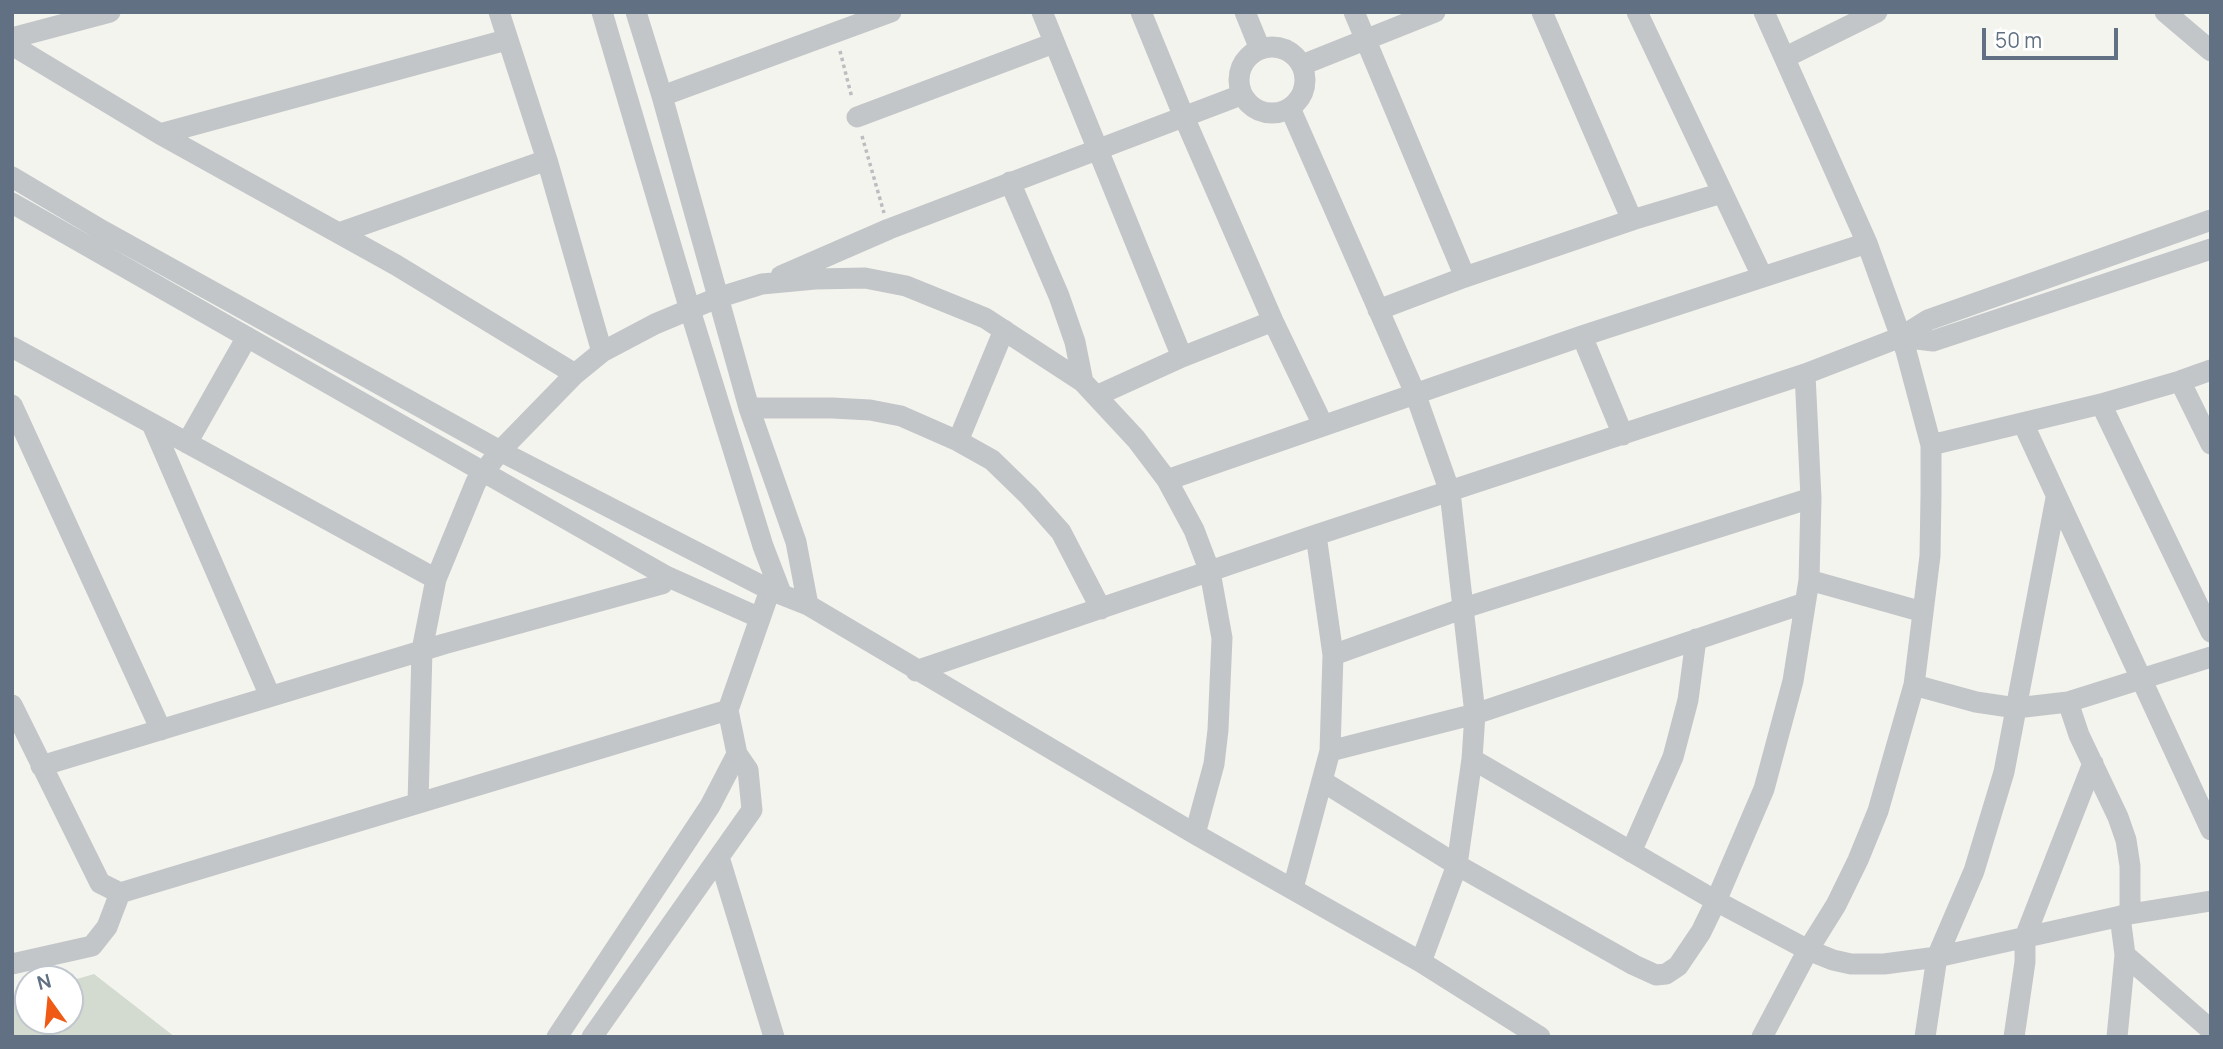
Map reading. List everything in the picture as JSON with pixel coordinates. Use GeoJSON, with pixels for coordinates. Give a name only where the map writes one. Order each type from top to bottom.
{"type":"FeatureCollection","features":[{"type":"Feature","properties":{"kind":"street"},"geometry":{"type":"LineString","coordinates":[[12,38],[110,12]]}},
{"type":"Feature","properties":{"kind":"street"},"geometry":{"type":"LineString","coordinates":[[499,12],[547,160],[602,352]]}},
{"type":"Feature","properties":{"kind":"street"},"geometry":{"type":"LineString","coordinates":[[602,12],[775,591],[760,618],[728,710],[737,754],[748,770],[752,810],[591,1037],[561,1030],[710,806],[737,754]]}},
{"type":"Feature","properties":{"kind":"street"},"geometry":{"type":"LineString","coordinates":[[636,12],[749,408],[796,542],[808,605]]}},
{"type":"Feature","properties":{"kind":"street"},"geometry":{"type":"LineString","coordinates":[[662,96],[891,12]]}},
{"type":"Feature","properties":{"kind":"street"},"geometry":{"type":"LineString","coordinates":[[1042,12],[1182,357]]}},
{"type":"Feature","properties":{"kind":"street"},"geometry":{"type":"LineString","coordinates":[[1141,12],[1273,321],[1323,425]]}},
{"type":"Feature","properties":{"kind":"street"},"geometry":{"type":"LineString","coordinates":[[1245,12],[1260,49]]}},
{"type":"Feature","properties":{"kind":"street"},"geometry":{"type":"LineString","coordinates":[[1354,12],[1465,277]]}},
{"type":"Feature","properties":{"kind":"street"},"geometry":{"type":"LineString","coordinates":[[1302,65],[1435,12]]}},
{"type":"Feature","properties":{"kind":"street"},"geometry":{"type":"LineString","coordinates":[[1542,12],[1632,220]]}},
{"type":"Feature","properties":{"kind":"street"},"geometry":{"type":"LineString","coordinates":[[1637,12],[1762,276]]}},
{"type":"Feature","properties":{"kind":"street"},"geometry":{"type":"LineString","coordinates":[[1762,1037],[1808,950],[1836,905],[1878,811],[1914,685],[1930,556],[1931,446],[1913,373],[1867,243],[1764,12]]}},
{"type":"Feature","properties":{"kind":"street"},"geometry":{"type":"LineString","coordinates":[[1786,57],[1877,12]]}},
{"type":"Feature","properties":{"kind":"street"},"geometry":{"type":"LineString","coordinates":[[2165,12],[2211,51]]}},
{"type":"Feature","properties":{"kind":"street"},"geometry":{"type":"LineString","coordinates":[[160,134],[506,40]]}},
{"type":"Feature","properties":{"kind":"street"},"geometry":{"type":"LineString","coordinates":[[857,117],[1054,43]]}},
{"type":"Feature","properties":{"kind":"street"},"geometry":{"type":"LineString","coordinates":[[12,45],[160,134],[338,233],[575,374]]}},
{"type":"Feature","properties":{"kind":"street"},"geometry":{"type":"LineString","coordinates":[[1280,48],[1296,57],[1302,65],[1305,84],[1297,101],[1290,108],[1263,112],[1254,108],[1241,95],[1238,76],[1241,67],[1246,58],[1260,49],[1280,48]]}},
{"type":"Feature","properties":{"kind":"street"},"geometry":{"type":"LineString","coordinates":[[418,803],[422,650],[436,579],[482,471],[575,374],[602,352],[717,298],[762,284],[889,229],[1241,95]]}},
{"type":"Feature","properties":{"kind":"street"},"geometry":{"type":"LineString","coordinates":[[1290,108],[1415,393],[1450,492],[1475,714],[1472,759],[1457,865],[1421,962]]}},
{"type":"Feature","properties":{"kind":"street"},"geometry":{"type":"LineString","coordinates":[[338,233],[547,160]]}},
{"type":"Feature","properties":{"kind":"street"},"geometry":{"type":"LineString","coordinates":[[12,177],[114,237],[500,451],[775,591],[808,605],[1195,834],[1421,962],[1540,1037]]}},
{"type":"Feature","properties":{"kind":"street"},"geometry":{"type":"LineString","coordinates":[[1010,182],[1059,296],[1089,389]]}},
{"type":"Feature","properties":{"kind":"street"},"geometry":{"type":"LineString","coordinates":[[1378,310],[1632,220],[1722,194]]}},
{"type":"Feature","properties":{"kind":"street"},"geometry":{"type":"LineString","coordinates":[[12,203],[666,576],[760,618]]}},
{"type":"Feature","properties":{"kind":"street"},"geometry":{"type":"LineString","coordinates":[[916,671],[1805,374],[1901,337],[1928,320],[2211,219]]}},
{"type":"Feature","properties":{"kind":"street"},"geometry":{"type":"LineString","coordinates":[[1167,480],[1582,336],[1867,243]]}},
{"type":"Feature","properties":{"kind":"street"},"geometry":{"type":"LineString","coordinates":[[2140,244],[2148,270]]}},
{"type":"Feature","properties":{"kind":"street"},"geometry":{"type":"LineString","coordinates":[[1901,337],[1933,341],[2211,249]]}},
{"type":"Feature","properties":{"kind":"street"},"geometry":{"type":"LineString","coordinates":[[762,284],[865,278],[906,286],[985,318],[1089,389],[1136,439],[1167,480],[1194,530],[1210,572],[1222,638],[1213,764],[1195,834]]}},
{"type":"Feature","properties":{"kind":"street"},"geometry":{"type":"LineString","coordinates":[[1089,389],[1182,357],[1273,321]]}},
{"type":"Feature","properties":{"kind":"street"},"geometry":{"type":"LineString","coordinates":[[958,440],[1004,330]]}},
{"type":"Feature","properties":{"kind":"street"},"geometry":{"type":"LineString","coordinates":[[1582,336],[1623,435]]}},
{"type":"Feature","properties":{"kind":"street"},"geometry":{"type":"LineString","coordinates":[[187,443],[247,337]]}},
{"type":"Feature","properties":{"kind":"street"},"geometry":{"type":"LineString","coordinates":[[12,347],[436,579]]}},
{"type":"Feature","properties":{"kind":"street"},"geometry":{"type":"LineString","coordinates":[[1931,446],[2101,404],[2211,370]]}},
{"type":"Feature","properties":{"kind":"street"},"geometry":{"type":"LineString","coordinates":[[1322,781],[1457,865],[1605,950],[1657,975],[1666,974],[1678,966],[1701,932],[1764,789],[1793,681],[1809,580],[1811,498],[1805,374]]}},
{"type":"Feature","properties":{"kind":"street"},"geometry":{"type":"LineString","coordinates":[[2180,381],[2211,444]]}},
{"type":"Feature","properties":{"kind":"street"},"geometry":{"type":"LineString","coordinates":[[2101,404],[2211,632]]}},
{"type":"Feature","properties":{"kind":"street"},"geometry":{"type":"LineString","coordinates":[[12,405],[19,436],[161,730]]}},
{"type":"Feature","properties":{"kind":"street"},"geometry":{"type":"LineString","coordinates":[[749,408],[870,410],[901,416],[958,440],[992,460],[1061,532],[1101,609]]}},
{"type":"Feature","properties":{"kind":"street"},"geometry":{"type":"LineString","coordinates":[[2023,423],[2211,830]]}},
{"type":"Feature","properties":{"kind":"street"},"geometry":{"type":"LineString","coordinates":[[152,424],[270,696]]}},
{"type":"Feature","properties":{"kind":"street"},"geometry":{"type":"LineString","coordinates":[[1333,655],[1464,608],[1811,498]]}},
{"type":"Feature","properties":{"kind":"street"},"geometry":{"type":"LineString","coordinates":[[1925,1037],[1937,957],[1974,870],[2004,772],[2056,498]]}},
{"type":"Feature","properties":{"kind":"street"},"geometry":{"type":"LineString","coordinates":[[1293,888],[1330,751],[1333,655],[1317,535]]}},
{"type":"Feature","properties":{"kind":"street"},"geometry":{"type":"LineString","coordinates":[[41,766],[422,650],[662,584],[666,576]]}},
{"type":"Feature","properties":{"kind":"street"},"geometry":{"type":"LineString","coordinates":[[1809,580],[1923,612]]}},
{"type":"Feature","properties":{"kind":"street"},"geometry":{"type":"LineString","coordinates":[[1330,751],[1475,714],[1805,603]]}},
{"type":"Feature","properties":{"kind":"street"},"geometry":{"type":"LineString","coordinates":[[1631,852],[1673,757],[1688,700],[1696,639]]}},
{"type":"Feature","properties":{"kind":"street"},"geometry":{"type":"LineString","coordinates":[[1914,685],[1976,702],[2016,708],[2068,702],[2211,657]]}},
{"type":"Feature","properties":{"kind":"street"},"geometry":{"type":"LineString","coordinates":[[2068,702],[2079,735],[2119,817],[2130,866],[2117,1037]]}},
{"type":"Feature","properties":{"kind":"street"},"geometry":{"type":"LineString","coordinates":[[12,705],[100,883],[120,893],[728,710]]}},
{"type":"Feature","properties":{"kind":"street"},"geometry":{"type":"LineString","coordinates":[[1472,759],[1716,901],[1808,950],[1851,964],[1884,964],[1937,957],[2125,915],[2209,903]]}},
{"type":"Feature","properties":{"kind":"street"},"geometry":{"type":"LineString","coordinates":[[2014,1037],[2025,962],[2025,937],[2093,763]]}},
{"type":"Feature","properties":{"kind":"street"},"geometry":{"type":"LineString","coordinates":[[719,857],[774,1037]]}},
{"type":"Feature","properties":{"kind":"street"},"geometry":{"type":"LineString","coordinates":[[12,964],[92,946],[107,928],[120,893]]}},
{"type":"Feature","properties":{"kind":"street"},"geometry":{"type":"LineString","coordinates":[[2125,955],[2211,1030]]}},
{"type":"Feature","properties":{"kind":"shaded area"},"geometry":{"type":"Polygon","coordinates":[[[94,974],[175,1037],[12,1037],[14,998],[14,1035],[84,1035],[84,977],[94,974]]]}}]}
